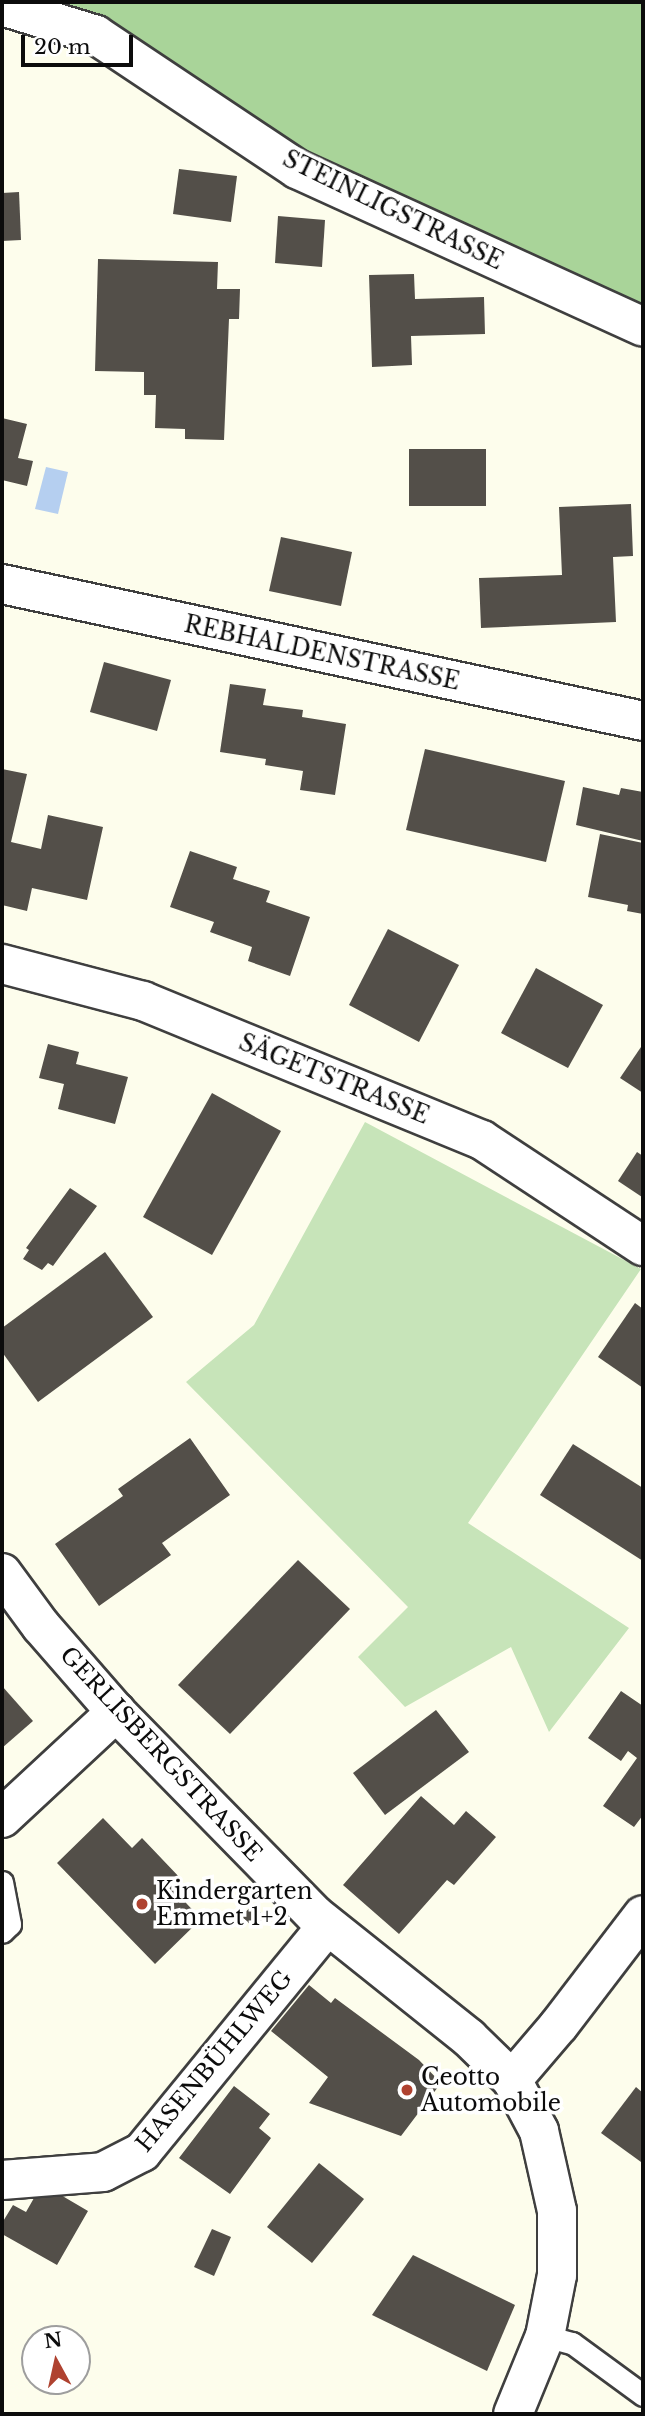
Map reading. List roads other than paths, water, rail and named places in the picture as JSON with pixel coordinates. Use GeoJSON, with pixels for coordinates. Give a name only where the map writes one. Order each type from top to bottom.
{"type":"FeatureCollection","features":[{"type":"Feature","properties":{"kind":"street","name":"STEINLIGSTRASSE"},"geometry":{"type":"LineString","coordinates":[[2,6],[96,35],[297,169],[643,327]]}},
{"type":"Feature","properties":{"kind":"street","name":"REBHALDENSTRASSE"},"geometry":{"type":"LineString","coordinates":[[2,584],[643,721]]}},
{"type":"Feature","properties":{"kind":"street","name":"SÄGETSTRASSE"},"geometry":{"type":"LineString","coordinates":[[2,964],[143,1000],[482,1140],[643,1246]]}},
{"type":"Feature","properties":{"kind":"street","name":"GERLISBERGSTRASSE"},"geometry":{"type":"LineString","coordinates":[[2,1573],[41,1626],[116,1712],[327,1926],[469,2038],[512,2080],[539,2132],[557,2211],[557,2275],[545,2336],[513,2414]]}},
{"type":"Feature","properties":{"kind":"street"},"geometry":{"type":"LineString","coordinates":[[2,1818],[116,1712]]}},
{"type":"Feature","properties":{"kind":"street"},"geometry":{"type":"LineString","coordinates":[[512,2080],[559,2025],[643,1914]]}},
{"type":"Feature","properties":{"kind":"street","name":"HASENBÜHLWEG"},"geometry":{"type":"LineString","coordinates":[[2,2180],[103,2172],[142,2152],[327,1926]]}},
{"type":"Feature","properties":{"kind":"lane"},"geometry":{"type":"LineString","coordinates":[[2,1882],[10,1924],[2,1932]]}},
{"type":"Feature","properties":{"kind":"lane"},"geometry":{"type":"LineString","coordinates":[[545,2336],[572,2343],[643,2395]]}},
{"type":"Feature","properties":{"kind":"water"},"geometry":{"type":"Polygon","coordinates":[[[46,467],[68,472],[58,514],[35,509],[46,467]]]}},
{"type":"Feature","properties":{"kind":"place","name":"Kindergarten Emmet 1+2"},"geometry":{"type":"Point","coordinates":[142,1904]}},
{"type":"Feature","properties":{"kind":"place","name":"Ceotto Automobile"},"geometry":{"type":"Point","coordinates":[407,2090]}}]}
